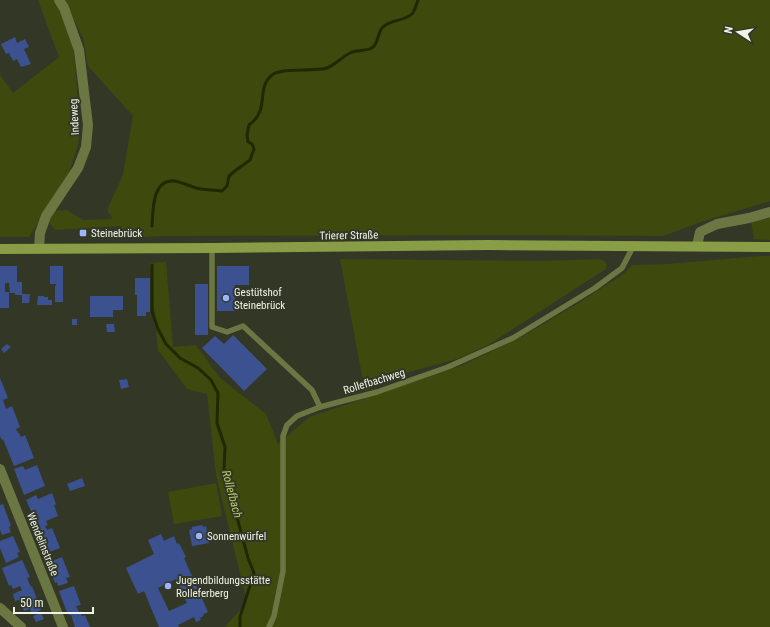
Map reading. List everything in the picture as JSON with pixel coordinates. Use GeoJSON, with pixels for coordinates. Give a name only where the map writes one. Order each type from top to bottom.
{"type":"FeatureCollection","features":[{"type":"Feature","properties":{"kind":"main road","name":"Trierer Straße"},"geometry":{"type":"LineString","coordinates":[[0,249],[634,245],[770,247]]}},
{"type":"Feature","properties":{"kind":"street","name":"Indeweg"},"geometry":{"type":"LineString","coordinates":[[39,248],[40,232],[46,216],[78,168],[87,139],[88,125],[79,50],[64,8],[59,0]]}},
{"type":"Feature","properties":{"kind":"street"},"geometry":{"type":"LineString","coordinates":[[698,246],[700,232],[717,224],[749,218],[770,212]]}},
{"type":"Feature","properties":{"kind":"street","name":"Wendelinstraße"},"geometry":{"type":"LineString","coordinates":[[0,470],[63,627]]}},
{"type":"Feature","properties":{"kind":"street"},"geometry":{"type":"LineString","coordinates":[[0,608],[21,627]]}},
{"type":"Feature","properties":{"kind":"lane","name":"Rollefbachweg"},"geometry":{"type":"LineString","coordinates":[[269,627],[274,616],[283,571],[283,436],[287,425],[297,416],[320,407],[377,392],[448,368],[513,338],[595,288],[622,268],[634,245]]}},
{"type":"Feature","properties":{"kind":"lane"},"geometry":{"type":"LineString","coordinates":[[212,248],[212,327],[228,332],[243,326],[312,390],[320,407]]}},
{"type":"Feature","properties":{"kind":"green space"},"geometry":{"type":"Polygon","coordinates":[[[38,0],[54,0],[64,10],[74,52],[80,125],[78,145],[69,172],[29,237],[0,237],[0,75],[13,93],[59,57],[38,0]]]}},
{"type":"Feature","properties":{"kind":"green space"},"geometry":{"type":"Polygon","coordinates":[[[64,0],[770,0],[770,201],[701,222],[663,236],[162,236],[125,238],[121,226],[55,230],[48,221],[53,211],[67,210],[83,220],[113,219],[107,210],[123,175],[133,116],[88,66],[83,38],[64,0]]]}},
{"type":"Feature","properties":{"kind":"green space"},"geometry":{"type":"Polygon","coordinates":[[[770,217],[770,240],[754,239],[751,222],[770,217]]]}},
{"type":"Feature","properties":{"kind":"green space"},"geometry":{"type":"Polygon","coordinates":[[[770,256],[770,627],[225,627],[247,602],[216,475],[207,394],[187,389],[158,350],[150,263],[166,262],[173,347],[196,345],[220,378],[266,414],[278,444],[309,417],[463,365],[523,336],[625,273],[632,265],[667,264],[770,256]]]}},
{"type":"Feature","properties":{"kind":"green space"},"geometry":{"type":"Polygon","coordinates":[[[340,259],[542,261],[600,259],[607,265],[606,269],[488,345],[457,359],[409,372],[365,391],[340,259]]]}},
{"type":"Feature","properties":{"kind":"green space"},"geometry":{"type":"Polygon","coordinates":[[[216,483],[222,516],[174,524],[168,492],[216,483]]]}},
{"type":"Feature","properties":{"kind":"building"},"geometry":{"type":"Polygon","coordinates":[[[15,37],[17,43],[25,39],[29,47],[24,49],[31,64],[21,67],[17,59],[13,61],[9,53],[6,54],[1,44],[15,37]]]}},
{"type":"Feature","properties":{"kind":"building"},"geometry":{"type":"Polygon","coordinates":[[[0,266],[17,266],[17,282],[22,282],[22,294],[30,294],[29,303],[22,303],[22,295],[10,293],[9,283],[5,283],[5,292],[9,292],[9,308],[0,308],[0,266]]]}},
{"type":"Feature","properties":{"kind":"building"},"geometry":{"type":"Polygon","coordinates":[[[50,266],[63,266],[63,302],[55,302],[56,284],[50,284],[50,266]]]}},
{"type":"Feature","properties":{"kind":"building","name":"Gestütshof Steinebrück"},"geometry":{"type":"Polygon","coordinates":[[[217,266],[249,266],[249,285],[235,285],[235,311],[217,311],[217,266]]]}},
{"type":"Feature","properties":{"kind":"building"},"geometry":{"type":"Polygon","coordinates":[[[135,278],[150,278],[150,312],[146,312],[146,316],[137,316],[135,278]]]}},
{"type":"Feature","properties":{"kind":"building"},"geometry":{"type":"Polygon","coordinates":[[[195,284],[208,284],[208,335],[195,335],[195,284]]]}},
{"type":"Feature","properties":{"kind":"building"},"geometry":{"type":"Polygon","coordinates":[[[38,296],[48,297],[48,300],[52,300],[52,305],[37,305],[38,296]]]}},
{"type":"Feature","properties":{"kind":"building"},"geometry":{"type":"Polygon","coordinates":[[[90,296],[123,296],[123,310],[113,310],[113,317],[90,317],[90,296]]]}},
{"type":"Feature","properties":{"kind":"building"},"geometry":{"type":"Polygon","coordinates":[[[72,319],[77,319],[77,325],[72,325],[72,319]]]}},
{"type":"Feature","properties":{"kind":"building"},"geometry":{"type":"Polygon","coordinates":[[[106,324],[114,324],[115,332],[107,332],[106,324]]]}},
{"type":"Feature","properties":{"kind":"building"},"geometry":{"type":"Polygon","coordinates":[[[233,335],[267,369],[244,391],[202,348],[215,336],[224,344],[233,335]]]}},
{"type":"Feature","properties":{"kind":"building"},"geometry":{"type":"Polygon","coordinates":[[[7,344],[11,347],[4,353],[1,349],[7,344]]]}},
{"type":"Feature","properties":{"kind":"building"},"geometry":{"type":"Polygon","coordinates":[[[0,378],[8,398],[3,400],[6,409],[12,406],[20,427],[16,429],[21,437],[25,435],[34,458],[14,466],[3,439],[2,440],[0,436],[0,378]]]}},
{"type":"Feature","properties":{"kind":"building"},"geometry":{"type":"Polygon","coordinates":[[[127,379],[129,387],[121,389],[119,380],[127,379]]]}},
{"type":"Feature","properties":{"kind":"building"},"geometry":{"type":"Polygon","coordinates":[[[37,465],[45,486],[24,495],[14,469],[23,466],[25,470],[37,465]]]}},
{"type":"Feature","properties":{"kind":"building"},"geometry":{"type":"Polygon","coordinates":[[[82,478],[85,486],[70,491],[67,484],[82,478]]]}},
{"type":"Feature","properties":{"kind":"building"},"geometry":{"type":"Polygon","coordinates":[[[52,493],[58,516],[46,521],[48,525],[45,526],[47,530],[52,528],[60,548],[44,554],[37,535],[37,524],[26,500],[36,495],[38,499],[52,493]]]}},
{"type":"Feature","properties":{"kind":"building"},"geometry":{"type":"Polygon","coordinates":[[[3,504],[11,526],[9,527],[11,532],[2,535],[0,530],[0,505],[3,504]]]}},
{"type":"Feature","properties":{"kind":"building","name":"Sonnenwürfel"},"geometry":{"type":"Polygon","coordinates":[[[202,525],[203,527],[206,526],[209,543],[192,546],[189,530],[192,529],[192,527],[202,525]]]}},
{"type":"Feature","properties":{"kind":"building"},"geometry":{"type":"Polygon","coordinates":[[[161,534],[164,541],[174,536],[177,544],[179,543],[186,557],[184,558],[208,612],[201,618],[199,616],[201,620],[196,622],[194,617],[178,625],[179,627],[159,627],[144,591],[138,594],[126,568],[154,554],[148,540],[161,534]],[[176,579],[158,588],[169,611],[187,603],[176,579]]]}},
{"type":"Feature","properties":{"kind":"building"},"geometry":{"type":"Polygon","coordinates":[[[13,536],[20,552],[17,553],[19,557],[6,563],[0,548],[0,541],[13,536]]]}},
{"type":"Feature","properties":{"kind":"building"},"geometry":{"type":"Polygon","coordinates":[[[62,557],[70,577],[66,578],[68,583],[58,586],[57,582],[55,583],[47,563],[62,557]]]}},
{"type":"Feature","properties":{"kind":"building"},"geometry":{"type":"Polygon","coordinates":[[[22,560],[30,577],[27,578],[31,587],[32,586],[41,610],[32,614],[30,609],[24,611],[19,600],[15,601],[13,594],[22,590],[20,586],[13,589],[11,585],[9,586],[2,568],[22,560]]]}},
{"type":"Feature","properties":{"kind":"building"},"geometry":{"type":"Polygon","coordinates":[[[74,586],[81,605],[76,606],[79,612],[81,611],[82,616],[85,615],[90,627],[75,627],[71,615],[69,615],[66,610],[59,591],[74,586]]]}},
{"type":"Feature","properties":{"kind":"building"},"geometry":{"type":"Polygon","coordinates":[[[41,613],[44,619],[36,622],[33,616],[41,613]]]}},
{"type":"Feature","properties":{"kind":"waterway"},"geometry":{"type":"LineString","coordinates":[[152,226],[155,197],[161,185],[174,181],[198,188],[222,191],[227,186],[229,176],[250,160],[254,149],[252,144],[248,142],[247,135],[249,125],[256,119],[261,106],[264,86],[272,75],[290,70],[314,70],[327,68],[355,51],[371,49],[375,45],[382,28],[389,23],[408,17],[412,14],[418,0]]}},
{"type":"Feature","properties":{"kind":"waterway","name":"Rollefbach"},"geometry":{"type":"LineString","coordinates":[[152,265],[152,311],[158,329],[166,344],[180,358],[198,368],[211,380],[218,393],[217,423],[225,447],[224,469],[248,558],[254,573],[240,617],[240,627]]}},
{"type":"Feature","properties":{"kind":"place","name":"Steinebrück"},"geometry":{"type":"Point","coordinates":[83,233]}},
{"type":"Feature","properties":{"kind":"place","name":"Gestütshof Steinebrück"},"geometry":{"type":"Point","coordinates":[226,298]}},
{"type":"Feature","properties":{"kind":"place","name":"Sonnenwürfel"},"geometry":{"type":"Point","coordinates":[199,536]}},
{"type":"Feature","properties":{"kind":"place","name":"Jugendbildungsstätte Rolleferberg"},"geometry":{"type":"Point","coordinates":[168,586]}}]}
